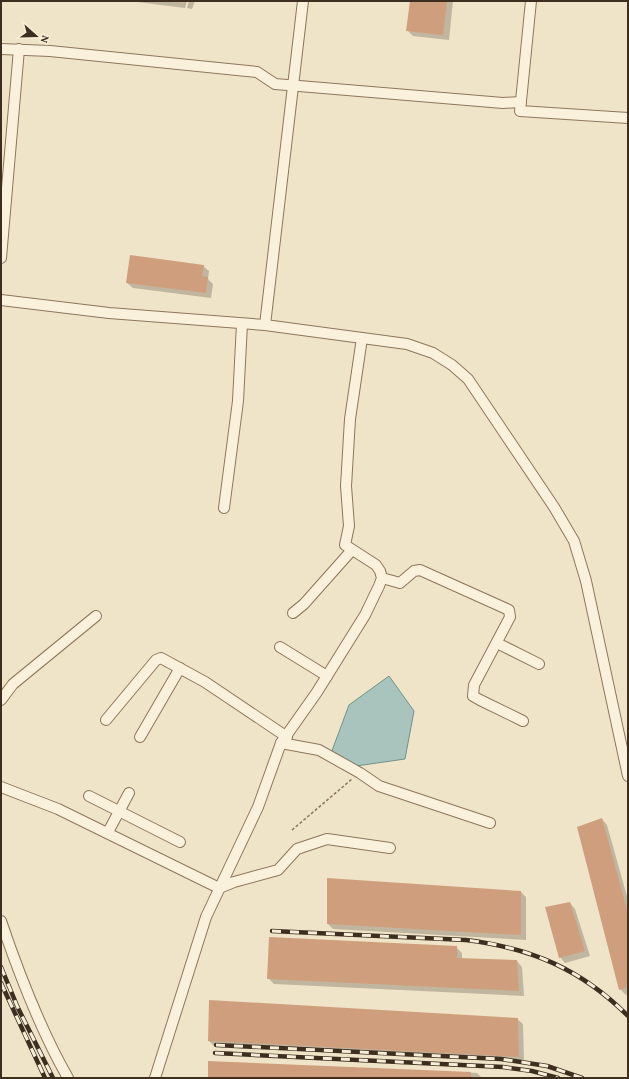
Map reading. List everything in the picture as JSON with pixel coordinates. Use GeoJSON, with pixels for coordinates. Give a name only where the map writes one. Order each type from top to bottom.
{"type":"FeatureCollection","features":[{"type":"Feature","properties":{"kind":"street"},"geometry":{"type":"LineString","coordinates":[[265,325],[303,1]]}},
{"type":"Feature","properties":{"kind":"street"},"geometry":{"type":"LineString","coordinates":[[531,1],[520,111],[628,118]]}},
{"type":"Feature","properties":{"kind":"street"},"geometry":{"type":"LineString","coordinates":[[1,49],[19,49],[258,72],[275,84],[293,84],[504,103],[521,102]]}},
{"type":"Feature","properties":{"kind":"street"},"geometry":{"type":"LineString","coordinates":[[1,258],[19,49]]}},
{"type":"Feature","properties":{"kind":"street"},"geometry":{"type":"LineString","coordinates":[[1,300],[109,313],[265,325],[407,344],[432,353],[452,365],[468,379],[554,507],[574,541],[586,581],[625,750],[628,776]]}},
{"type":"Feature","properties":{"kind":"street"},"geometry":{"type":"LineString","coordinates":[[224,508],[238,402],[242,324]]}},
{"type":"Feature","properties":{"kind":"street"},"geometry":{"type":"LineString","coordinates":[[155,1078],[206,917],[258,808],[284,740],[327,676],[365,615],[382,578],[376,565],[345,545],[349,526],[346,486],[350,419],[362,338]]}},
{"type":"Feature","properties":{"kind":"street"},"geometry":{"type":"LineString","coordinates":[[293,613],[304,604],[352,550]]}},
{"type":"Feature","properties":{"kind":"street"},"geometry":{"type":"LineString","coordinates":[[382,578],[400,583],[414,571],[420,570],[509,610],[511,614],[474,685],[474,696],[523,721]]}},
{"type":"Feature","properties":{"kind":"street"},"geometry":{"type":"LineString","coordinates":[[1,700],[13,684],[96,616]]}},
{"type":"Feature","properties":{"kind":"street"},"geometry":{"type":"LineString","coordinates":[[497,643],[539,664]]}},
{"type":"Feature","properties":{"kind":"street"},"geometry":{"type":"LineString","coordinates":[[280,647],[327,676]]}},
{"type":"Feature","properties":{"kind":"street"},"geometry":{"type":"LineString","coordinates":[[106,720],[156,660],[164,659],[218,690],[284,740],[319,750],[360,772],[379,786],[490,823]]}},
{"type":"Feature","properties":{"kind":"street"},"geometry":{"type":"LineString","coordinates":[[140,737],[180,668]]}},
{"type":"Feature","properties":{"kind":"street"},"geometry":{"type":"LineString","coordinates":[[1,787],[58,809],[108,832],[219,888],[234,882],[278,870],[297,849],[327,839],[390,848]]}},
{"type":"Feature","properties":{"kind":"street"},"geometry":{"type":"LineString","coordinates":[[108,832],[129,793]]}},
{"type":"Feature","properties":{"kind":"street"},"geometry":{"type":"LineString","coordinates":[[89,796],[180,842]]}},
{"type":"Feature","properties":{"kind":"street"},"geometry":{"type":"LineString","coordinates":[[1,921],[15,962],[57,1058],[68,1078]]}},
{"type":"Feature","properties":{"kind":"path"},"geometry":{"type":"LineString","coordinates":[[292,830],[360,772]]}},
{"type":"Feature","properties":{"kind":"water"},"geometry":{"type":"Polygon","coordinates":[[[389,676],[414,711],[405,759],[356,766],[330,756],[349,705],[389,676]]]}},
{"type":"Feature","properties":{"kind":"building"},"geometry":{"type":"Polygon","coordinates":[[[410,1],[447,1],[443,35],[406,31],[410,1]]]}},
{"type":"Feature","properties":{"kind":"building"},"geometry":{"type":"Polygon","coordinates":[[[130,255],[204,265],[202,276],[208,277],[206,293],[126,283],[130,255]]]}},
{"type":"Feature","properties":{"kind":"building"},"geometry":{"type":"Polygon","coordinates":[[[602,818],[628,913],[628,987],[619,990],[577,827],[602,818]]]}},
{"type":"Feature","properties":{"kind":"building"},"geometry":{"type":"Polygon","coordinates":[[[327,878],[521,891],[521,935],[327,924],[327,878]]]}},
{"type":"Feature","properties":{"kind":"building"},"geometry":{"type":"Polygon","coordinates":[[[570,902],[585,951],[559,958],[545,907],[570,902]]]}},
{"type":"Feature","properties":{"kind":"building"},"geometry":{"type":"Polygon","coordinates":[[[269,937],[457,946],[457,958],[517,960],[519,991],[267,979],[269,937]]]}},
{"type":"Feature","properties":{"kind":"building"},"geometry":{"type":"Polygon","coordinates":[[[209,1000],[518,1018],[519,1057],[208,1041],[209,1000]]]}},
{"type":"Feature","properties":{"kind":"building"},"geometry":{"type":"Polygon","coordinates":[[[208,1061],[471,1072],[471,1078],[208,1078],[208,1061]]]}},
{"type":"Feature","properties":{"kind":"railway"},"geometry":{"type":"LineString","coordinates":[[272,931],[466,940],[512,949],[554,963],[573,973],[592,985],[628,1016]]}},
{"type":"Feature","properties":{"kind":"railway"},"geometry":{"type":"LineString","coordinates":[[1,967],[18,1008],[53,1078]]}},
{"type":"Feature","properties":{"kind":"railway"},"geometry":{"type":"LineString","coordinates":[[1,983],[45,1078]]}},
{"type":"Feature","properties":{"kind":"railway"},"geometry":{"type":"LineString","coordinates":[[216,1045],[501,1059],[547,1066],[582,1078]]}},
{"type":"Feature","properties":{"kind":"railway"},"geometry":{"type":"LineString","coordinates":[[215,1053],[503,1067],[532,1071],[558,1078]]}}]}
